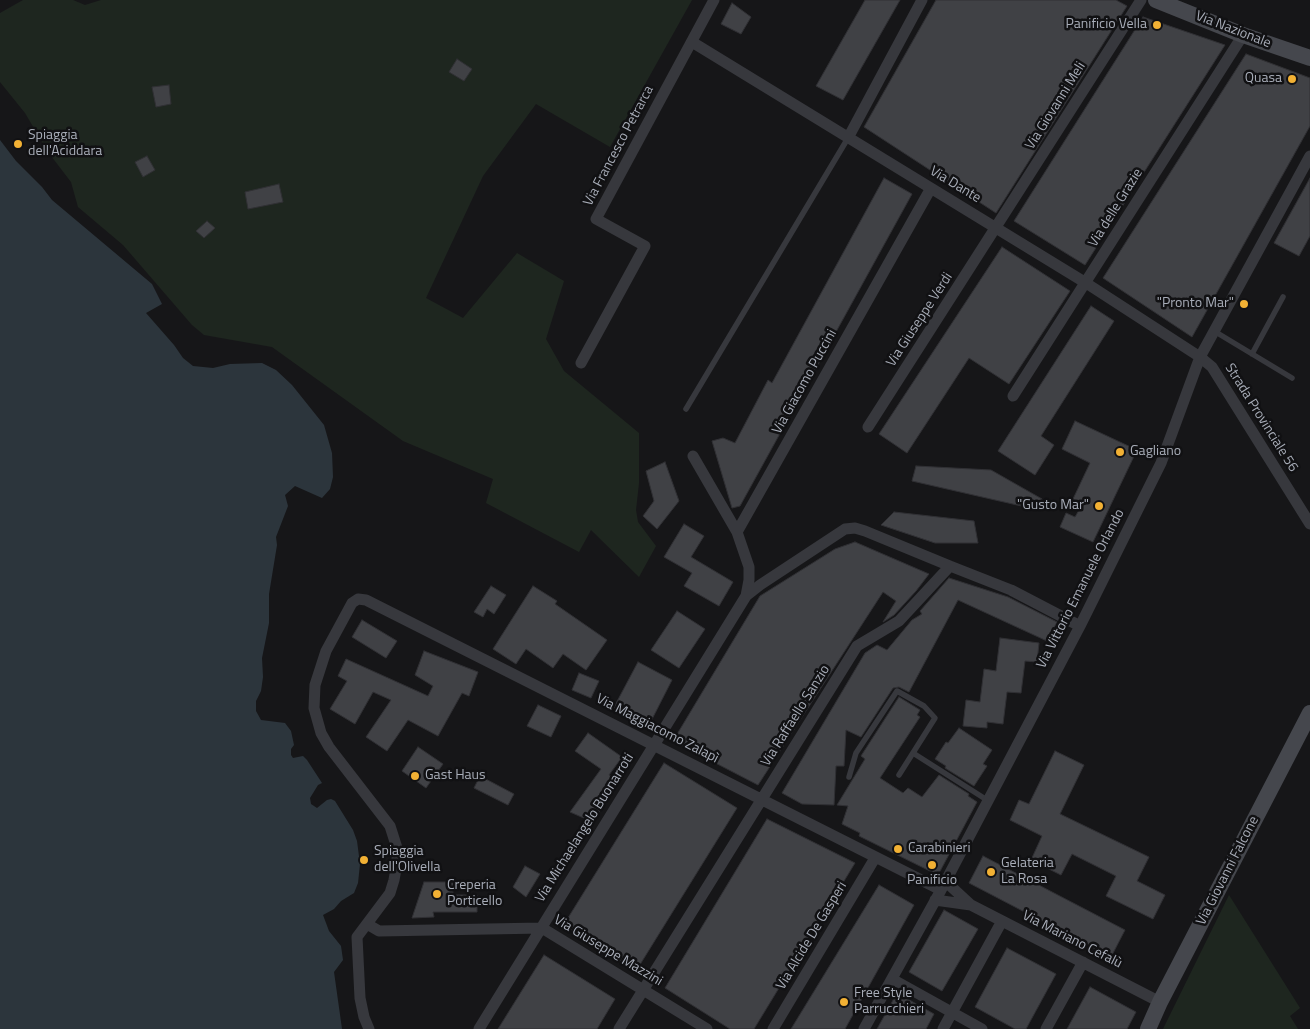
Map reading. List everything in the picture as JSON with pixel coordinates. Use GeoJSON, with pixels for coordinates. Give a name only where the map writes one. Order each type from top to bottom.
{"type":"FeatureCollection","features":[{"type":"Feature","properties":{"kind":"street","name":"Via Francesco Petrarca"},"geometry":{"type":"LineString","coordinates":[[581,362],[645,246],[596,219],[714,0]]}},
{"type":"Feature","properties":{"kind":"street"},"geometry":{"type":"LineString","coordinates":[[848,138],[922,0]]}},
{"type":"Feature","properties":{"kind":"street","name":"Via Giovanni Meli"},"geometry":{"type":"LineString","coordinates":[[997,228],[1141,0]]}},
{"type":"Feature","properties":{"kind":"street","name":"Via Nazionale"},"geometry":{"type":"LineString","coordinates":[[1156,0],[1242,35],[1310,58]]}},
{"type":"Feature","properties":{"kind":"street","name":"Via delle Grazie"},"geometry":{"type":"LineString","coordinates":[[1012,396],[1086,283],[1242,35]]}},
{"type":"Feature","properties":{"kind":"street","name":"Via Dante"},"geometry":{"type":"LineString","coordinates":[[692,42],[1086,283],[1200,357]]}},
{"type":"Feature","properties":{"kind":"street","name":"Via Vittorio Emanuele Orlando"},"geometry":{"type":"LineString","coordinates":[[864,1029],[1080,626],[1161,463],[1200,357],[1310,156]]}},
{"type":"Feature","properties":{"kind":"street","name":"Via Giacomo Puccini"},"geometry":{"type":"LineString","coordinates":[[737,532],[931,188]]}},
{"type":"Feature","properties":{"kind":"street","name":"Via Giuseppe Verdi"},"geometry":{"type":"LineString","coordinates":[[868,427],[997,228]]}},
{"type":"Feature","properties":{"kind":"street","name":"Strada Provinciale 56"},"geometry":{"type":"LineString","coordinates":[[1200,357],[1212,367],[1310,524]]}},
{"type":"Feature","properties":{"kind":"street"},"geometry":{"type":"LineString","coordinates":[[693,456],[737,532],[748,567],[749,580],[746,596]]}},
{"type":"Feature","properties":{"kind":"street"},"geometry":{"type":"LineString","coordinates":[[746,596],[845,530],[855,528],[1011,590],[1080,626]]}},
{"type":"Feature","properties":{"kind":"street","name":"Via Raffaello Sanzio"},"geometry":{"type":"LineString","coordinates":[[619,1029],[857,646],[900,621],[950,566]]}},
{"type":"Feature","properties":{"kind":"street","name":"Via Michaelangelo Buonarroti"},"geometry":{"type":"LineString","coordinates":[[479,1029],[746,596]]}},
{"type":"Feature","properties":{"kind":"street","name":"Via Maggiacomo Zalapì"},"geometry":{"type":"LineString","coordinates":[[367,924],[390,893],[396,871],[397,848],[390,826],[353,779],[321,733],[314,708],[315,684],[326,651],[352,603],[358,600],[366,600],[940,890]]}},
{"type":"Feature","properties":{"kind":"street","name":"Via Giovanni Falcone"},"geometry":{"type":"LineString","coordinates":[[1148,1029],[1160,1002],[1310,713]]}},
{"type":"Feature","properties":{"kind":"street","name":"Via Alcide De Gasperi"},"geometry":{"type":"LineString","coordinates":[[773,1029],[876,858]]}},
{"type":"Feature","properties":{"kind":"street","name":"Via Mariano Cefalù"},"geometry":{"type":"LineString","coordinates":[[940,890],[1160,1002]]}},
{"type":"Feature","properties":{"kind":"street","name":"Via Mariano Cefalù"},"geometry":{"type":"LineString","coordinates":[[940,890],[971,905]]}},
{"type":"Feature","properties":{"kind":"street"},"geometry":{"type":"LineString","coordinates":[[943,1029],[1002,921]]}},
{"type":"Feature","properties":{"kind":"street"},"geometry":{"type":"LineString","coordinates":[[367,924],[357,937],[361,1008],[369,1029]]}},
{"type":"Feature","properties":{"kind":"street","name":"Via Giuseppe Mazzini"},"geometry":{"type":"LineString","coordinates":[[367,924],[378,931],[542,928],[707,1029]]}},
{"type":"Feature","properties":{"kind":"street"},"geometry":{"type":"LineString","coordinates":[[1046,1029],[1083,962]]}},
{"type":"Feature","properties":{"kind":"street"},"geometry":{"type":"LineString","coordinates":[[892,979],[982,1029]]}},
{"type":"Feature","properties":{"kind":"lane"},"geometry":{"type":"LineString","coordinates":[[686,410],[848,138]]}},
{"type":"Feature","properties":{"kind":"lane"},"geometry":{"type":"LineString","coordinates":[[1252,354],[1283,297]]}},
{"type":"Feature","properties":{"kind":"lane"},"geometry":{"type":"LineString","coordinates":[[1214,331],[1292,378]]}},
{"type":"Feature","properties":{"kind":"lane"},"geometry":{"type":"LineString","coordinates":[[849,777],[856,753],[897,690],[924,706],[935,718],[899,775]]}},
{"type":"Feature","properties":{"kind":"lane"},"geometry":{"type":"LineString","coordinates":[[913,753],[987,800]]}},
{"type":"Feature","properties":{"kind":"shaded area"},"geometry":{"type":"Polygon","coordinates":[[[23,0],[73,0],[85,5],[101,0],[692,0],[610,147],[536,104],[483,176],[426,298],[463,318],[517,253],[564,281],[546,339],[564,371],[639,433],[639,483],[636,510],[638,522],[656,546],[639,577],[591,530],[579,552],[486,503],[493,479],[403,441],[272,347],[204,335],[192,325],[123,245],[78,207],[71,182],[48,152],[25,113],[0,82],[0,13],[23,0]]]}},
{"type":"Feature","properties":{"kind":"shaded area"},"geometry":{"type":"Polygon","coordinates":[[[0,140],[16,161],[52,200],[152,284],[162,304],[146,313],[183,358],[193,366],[213,368],[230,364],[262,363],[276,370],[292,385],[324,425],[332,453],[333,477],[330,489],[322,498],[295,486],[285,495],[288,506],[276,537],[277,545],[269,594],[269,623],[262,658],[263,677],[261,691],[256,701],[256,711],[261,720],[285,723],[291,731],[294,745],[291,749],[291,755],[293,758],[303,756],[322,783],[318,785],[310,798],[311,804],[317,808],[327,800],[335,801],[353,830],[357,841],[360,864],[358,883],[354,893],[323,915],[329,931],[341,946],[343,960],[334,972],[342,1029],[0,1029],[0,140]]]}},
{"type":"Feature","properties":{"kind":"shaded area"},"geometry":{"type":"Polygon","coordinates":[[[1229,895],[1300,1008],[1290,1016],[1298,1029],[1163,1029],[1229,895]]]}},
{"type":"Feature","properties":{"kind":"building"},"geometry":{"type":"Polygon","coordinates":[[[865,0],[900,0],[843,100],[816,86],[865,0]]]}},
{"type":"Feature","properties":{"kind":"building"},"geometry":{"type":"Polygon","coordinates":[[[936,0],[1116,0],[1127,6],[996,213],[864,127],[936,0]]]}},
{"type":"Feature","properties":{"kind":"building"},"geometry":{"type":"Polygon","coordinates":[[[732,3],[751,17],[741,34],[721,24],[732,3]]]}},
{"type":"Feature","properties":{"kind":"building"},"geometry":{"type":"Polygon","coordinates":[[[1143,17],[1225,45],[1085,265],[1014,221],[1143,17]]]}},
{"type":"Feature","properties":{"kind":"building"},"geometry":{"type":"Polygon","coordinates":[[[1246,54],[1310,78],[1310,126],[1192,337],[1103,278],[1246,54]]]}},
{"type":"Feature","properties":{"kind":"building"},"geometry":{"type":"Polygon","coordinates":[[[457,59],[472,69],[464,81],[449,72],[457,59]]]}},
{"type":"Feature","properties":{"kind":"building"},"geometry":{"type":"Polygon","coordinates":[[[169,85],[171,104],[156,107],[152,87],[169,85]]]}},
{"type":"Feature","properties":{"kind":"building"},"geometry":{"type":"Polygon","coordinates":[[[147,156],[155,170],[143,177],[135,162],[147,156]]]}},
{"type":"Feature","properties":{"kind":"building"},"geometry":{"type":"Polygon","coordinates":[[[884,178],[912,194],[740,506],[732,508],[712,441],[723,438],[735,443],[768,380],[772,383],[884,178]]]}},
{"type":"Feature","properties":{"kind":"building"},"geometry":{"type":"Polygon","coordinates":[[[1310,178],[1310,236],[1299,256],[1274,243],[1310,178]]]}},
{"type":"Feature","properties":{"kind":"building"},"geometry":{"type":"Polygon","coordinates":[[[279,184],[283,202],[248,209],[245,192],[279,184]]]}},
{"type":"Feature","properties":{"kind":"building"},"geometry":{"type":"Polygon","coordinates":[[[207,221],[215,228],[204,238],[196,231],[207,221]]]}},
{"type":"Feature","properties":{"kind":"building"},"geometry":{"type":"Polygon","coordinates":[[[1002,247],[1070,291],[1009,384],[969,358],[907,453],[879,434],[1002,247]]]}},
{"type":"Feature","properties":{"kind":"building"},"geometry":{"type":"Polygon","coordinates":[[[1091,306],[1114,321],[1041,436],[1054,445],[1035,475],[998,451],[1091,306]]]}},
{"type":"Feature","properties":{"kind":"building"},"geometry":{"type":"Polygon","coordinates":[[[1075,421],[1137,450],[1093,542],[1060,527],[1066,513],[1075,517],[1082,505],[1073,499],[1090,463],[1062,449],[1075,421]]]}},
{"type":"Feature","properties":{"kind":"building"},"geometry":{"type":"Polygon","coordinates":[[[665,462],[679,501],[657,529],[643,516],[654,501],[646,471],[665,462]]]}},
{"type":"Feature","properties":{"kind":"building"},"geometry":{"type":"Polygon","coordinates":[[[916,466],[991,470],[1042,499],[1039,510],[912,481],[916,466]]]}},
{"type":"Feature","properties":{"kind":"building"},"geometry":{"type":"Polygon","coordinates":[[[894,512],[974,521],[978,543],[935,543],[881,525],[894,512]]]}},
{"type":"Feature","properties":{"kind":"building"},"geometry":{"type":"Polygon","coordinates":[[[684,524],[704,536],[691,557],[733,582],[719,606],[684,586],[692,573],[664,557],[684,524]]]}},
{"type":"Feature","properties":{"kind":"building"},"geometry":{"type":"Polygon","coordinates":[[[855,542],[929,574],[894,615],[883,622],[896,601],[883,592],[758,785],[673,741],[760,596],[835,549],[855,542]]]}},
{"type":"Feature","properties":{"kind":"building"},"geometry":{"type":"Polygon","coordinates":[[[949,578],[1008,597],[1057,622],[1047,641],[958,600],[909,692],[899,687],[893,688],[861,737],[846,730],[844,766],[836,766],[834,805],[802,804],[782,793],[865,653],[877,645],[887,650],[912,620],[922,614],[920,611],[949,578]]]}},
{"type":"Feature","properties":{"kind":"building"},"geometry":{"type":"Polygon","coordinates":[[[491,586],[506,595],[494,614],[487,609],[483,617],[474,612],[491,586]]]}},
{"type":"Feature","properties":{"kind":"building"},"geometry":{"type":"Polygon","coordinates":[[[533,586],[557,601],[555,604],[607,640],[586,670],[563,654],[553,668],[526,649],[516,664],[493,649],[533,586]]]}},
{"type":"Feature","properties":{"kind":"building"},"geometry":{"type":"Polygon","coordinates":[[[677,611],[705,629],[679,668],[651,650],[677,611]]]}},
{"type":"Feature","properties":{"kind":"building"},"geometry":{"type":"Polygon","coordinates":[[[362,620],[397,641],[386,658],[352,637],[362,620]]]}},
{"type":"Feature","properties":{"kind":"building"},"geometry":{"type":"Polygon","coordinates":[[[1000,638],[1039,643],[1037,662],[1025,661],[1021,693],[1007,692],[1003,724],[987,722],[987,728],[963,726],[966,700],[980,702],[984,669],[996,671],[1000,638]]]}},
{"type":"Feature","properties":{"kind":"building"},"geometry":{"type":"Polygon","coordinates":[[[424,651],[478,672],[469,696],[462,693],[438,736],[408,720],[387,751],[366,737],[391,700],[373,692],[355,724],[330,709],[347,681],[338,676],[346,659],[428,696],[433,686],[415,675],[424,651]]]}},
{"type":"Feature","properties":{"kind":"building"},"geometry":{"type":"Polygon","coordinates":[[[638,662],[672,680],[648,727],[613,709],[638,662]]]}},
{"type":"Feature","properties":{"kind":"building"},"geometry":{"type":"Polygon","coordinates":[[[579,673],[599,681],[591,698],[572,690],[579,673]]]}},
{"type":"Feature","properties":{"kind":"building"},"geometry":{"type":"Polygon","coordinates":[[[899,697],[920,710],[917,715],[920,717],[880,778],[903,793],[908,788],[922,797],[939,775],[969,794],[968,796],[977,802],[938,875],[859,836],[860,833],[842,824],[848,806],[837,805],[865,759],[861,756],[899,697]]]}},
{"type":"Feature","properties":{"kind":"building"},"geometry":{"type":"Polygon","coordinates":[[[538,705],[561,716],[551,737],[527,726],[538,705]]]}},
{"type":"Feature","properties":{"kind":"building"},"geometry":{"type":"Polygon","coordinates":[[[959,728],[992,750],[983,764],[987,766],[974,786],[945,768],[946,766],[935,759],[946,742],[948,743],[959,728]]]}},
{"type":"Feature","properties":{"kind":"building"},"geometry":{"type":"Polygon","coordinates":[[[588,733],[622,757],[609,775],[618,781],[593,822],[570,812],[601,769],[575,751],[588,733]]]}},
{"type":"Feature","properties":{"kind":"building"},"geometry":{"type":"Polygon","coordinates":[[[418,747],[443,764],[426,788],[402,771],[418,747]]]}},
{"type":"Feature","properties":{"kind":"building"},"geometry":{"type":"Polygon","coordinates":[[[1055,751],[1084,765],[1060,814],[1149,857],[1137,881],[1165,895],[1153,919],[1106,896],[1116,876],[1072,854],[1061,875],[1031,860],[1042,836],[1010,820],[1019,800],[1029,804],[1055,751]]]}},
{"type":"Feature","properties":{"kind":"building"},"geometry":{"type":"Polygon","coordinates":[[[664,763],[737,808],[636,971],[563,926],[664,763]]]}},
{"type":"Feature","properties":{"kind":"building"},"geometry":{"type":"Polygon","coordinates":[[[480,776],[514,794],[508,805],[474,788],[480,776]]]}},
{"type":"Feature","properties":{"kind":"building"},"geometry":{"type":"Polygon","coordinates":[[[767,819],[855,863],[754,1029],[730,1029],[665,988],[767,819]]]}},
{"type":"Feature","properties":{"kind":"building"},"geometry":{"type":"Polygon","coordinates":[[[983,856],[1125,930],[1111,957],[969,883],[983,856]]]}},
{"type":"Feature","properties":{"kind":"building"},"geometry":{"type":"Polygon","coordinates":[[[525,866],[540,874],[526,897],[513,887],[525,866]]]}},
{"type":"Feature","properties":{"kind":"building","name":"Creperia Porticello"},"geometry":{"type":"Polygon","coordinates":[[[424,882],[453,882],[453,895],[477,895],[477,912],[433,912],[434,917],[412,918],[424,882]]]}},
{"type":"Feature","properties":{"kind":"building"},"geometry":{"type":"Polygon","coordinates":[[[879,885],[914,905],[845,1029],[791,1029],[879,885]]]}},
{"type":"Feature","properties":{"kind":"building"},"geometry":{"type":"Polygon","coordinates":[[[944,910],[978,929],[942,991],[909,972],[944,910]]]}},
{"type":"Feature","properties":{"kind":"building"},"geometry":{"type":"Polygon","coordinates":[[[1007,948],[1056,974],[1026,1029],[1015,1029],[975,1007],[1007,948]]]}},
{"type":"Feature","properties":{"kind":"building"},"geometry":{"type":"Polygon","coordinates":[[[544,955],[615,999],[597,1029],[498,1029],[544,955]]]}},
{"type":"Feature","properties":{"kind":"building"},"geometry":{"type":"Polygon","coordinates":[[[1090,987],[1136,1012],[1127,1029],[1067,1029],[1090,987]]]}},
{"type":"Feature","properties":{"kind":"building"},"geometry":{"type":"Polygon","coordinates":[[[897,993],[934,1014],[926,1029],[877,1029],[897,993]]]}},
{"type":"Feature","properties":{"kind":"place","name":"Panificio Vella"},"geometry":{"type":"Point","coordinates":[1157,25]}},
{"type":"Feature","properties":{"kind":"place","name":"Quasa"},"geometry":{"type":"Point","coordinates":[1292,79]}},
{"type":"Feature","properties":{"kind":"place","name":"Spiaggia dell'Aciddara"},"geometry":{"type":"Point","coordinates":[18,144]}},
{"type":"Feature","properties":{"kind":"place","name":"\"Pronto Mar\""},"geometry":{"type":"Point","coordinates":[1244,304]}},
{"type":"Feature","properties":{"kind":"place","name":"Gagliano"},"geometry":{"type":"Point","coordinates":[1120,452]}},
{"type":"Feature","properties":{"kind":"place","name":"\"Gusto Mar\""},"geometry":{"type":"Point","coordinates":[1099,506]}},
{"type":"Feature","properties":{"kind":"place","name":"Gast Haus"},"geometry":{"type":"Point","coordinates":[415,776]}},
{"type":"Feature","properties":{"kind":"place","name":"Carabinieri"},"geometry":{"type":"Point","coordinates":[898,849]}},
{"type":"Feature","properties":{"kind":"place","name":"Spiaggia dell'Olivella"},"geometry":{"type":"Point","coordinates":[364,860]}},
{"type":"Feature","properties":{"kind":"place","name":"Panificio"},"geometry":{"type":"Point","coordinates":[932,865]}},
{"type":"Feature","properties":{"kind":"place","name":"Gelateria La Rosa"},"geometry":{"type":"Point","coordinates":[991,872]}},
{"type":"Feature","properties":{"kind":"place","name":"Creperia Porticello"},"geometry":{"type":"Point","coordinates":[437,894]}},
{"type":"Feature","properties":{"kind":"place","name":"Free Style Parrucchieri"},"geometry":{"type":"Point","coordinates":[844,1002]}}]}
